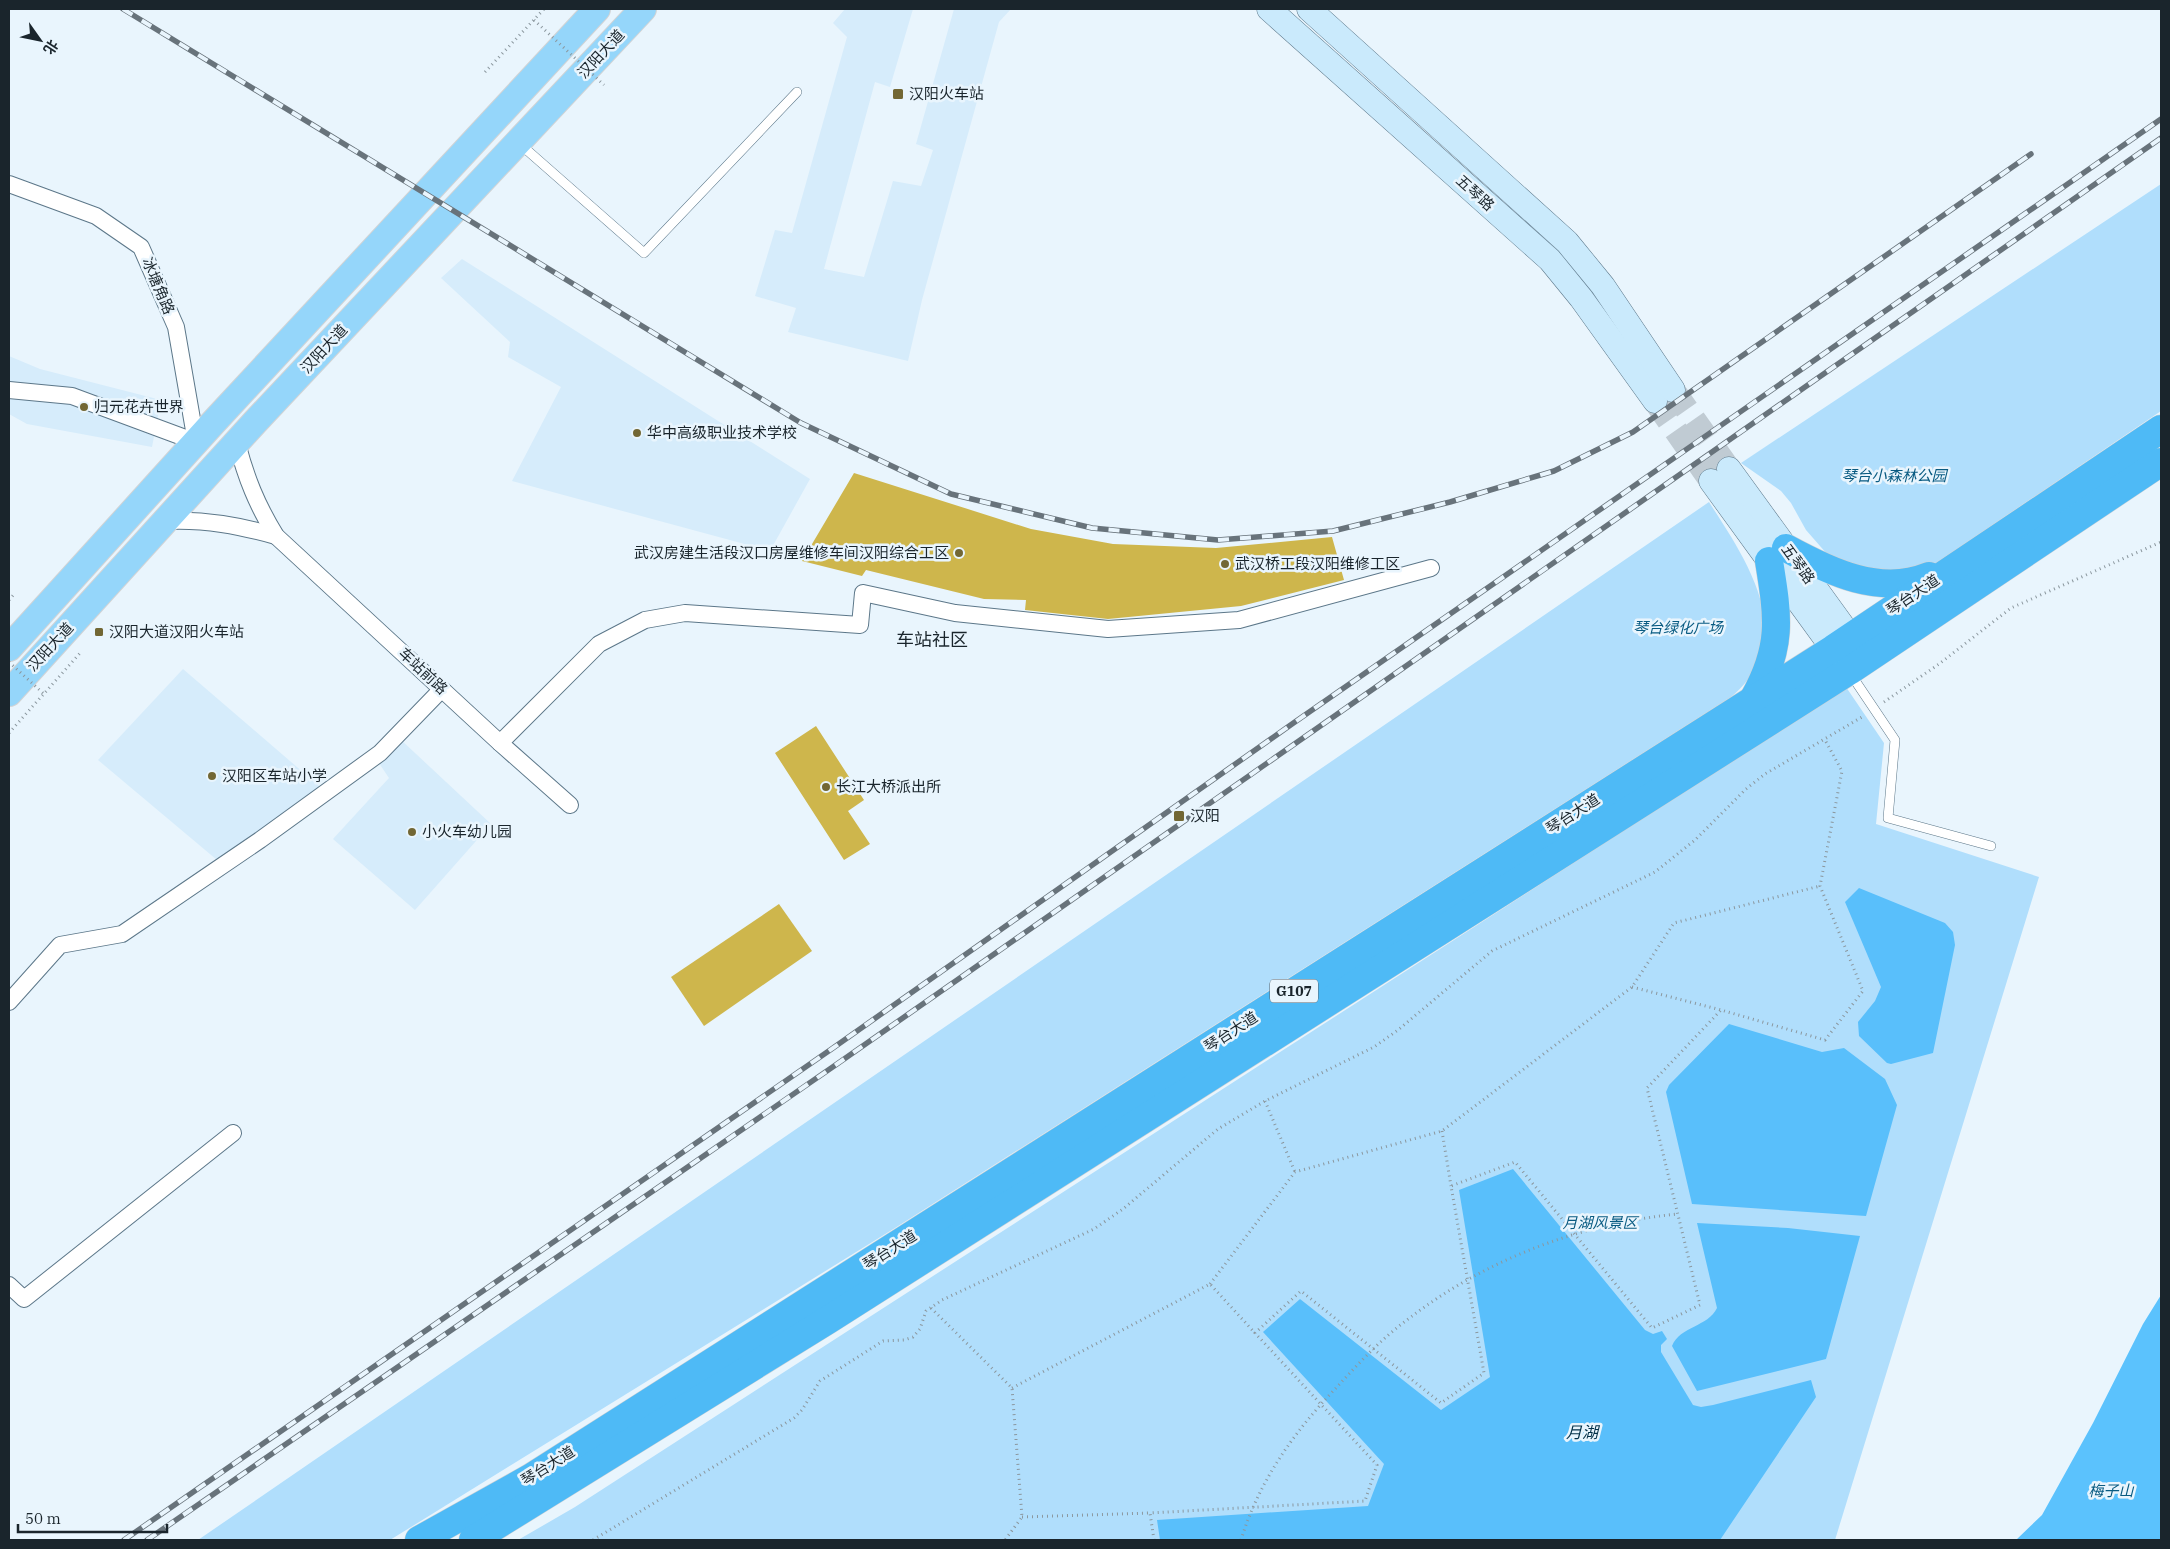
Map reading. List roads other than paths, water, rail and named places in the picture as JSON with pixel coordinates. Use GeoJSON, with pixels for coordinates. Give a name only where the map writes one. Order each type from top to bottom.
{"type":"FeatureCollection","features":[{"type":"Feature","properties":{"kind":"highway","name":"琴台大道"},"geometry":{"type":"LineString","coordinates":[[419,1540],[538,1472],[1842,643],[2161,429]]}},
{"type":"Feature","properties":{"kind":"highway","name":"琴台大道"},"geometry":{"type":"LineString","coordinates":[[473,1540],[828,1320],[1858,665],[2161,462]]}},
{"type":"Feature","properties":{"kind":"highway"},"geometry":{"type":"LineString","coordinates":[[1754,698],[1770,667],[1776,639],[1777,554],[1810,561],[1840,573],[1883,584],[1906,583],[1957,566]]}},
{"type":"Feature","properties":{"kind":"main road","name":"汉阳大道"},"geometry":{"type":"LineString","coordinates":[[9,648],[196,442],[597,9]]}},
{"type":"Feature","properties":{"kind":"main road","name":"汉阳大道"},"geometry":{"type":"LineString","coordinates":[[9,693],[237,443],[643,9]]}},
{"type":"Feature","properties":{"kind":"main road","name":"五琴路"},"geometry":{"type":"LineString","coordinates":[[1269,9],[1550,260],[1580,298],[1664,395],[1592,271],[1567,242],[1309,9]]}},
{"type":"Feature","properties":{"kind":"main road","name":"五琴路"},"geometry":{"type":"LineString","coordinates":[[1720,475],[1858,665]]}},
{"type":"Feature","properties":{"kind":"street","name":"冰塘角路"},"geometry":{"type":"LineString","coordinates":[[9,184],[96,216],[141,246],[176,327],[196,442]]}},
{"type":"Feature","properties":{"kind":"street"},"geometry":{"type":"LineString","coordinates":[[9,390],[72,396],[196,442]]}},
{"type":"Feature","properties":{"kind":"street"},"geometry":{"type":"LineString","coordinates":[[237,443],[244,471],[258,506],[276,536]]}},
{"type":"Feature","properties":{"kind":"street"},"geometry":{"type":"LineString","coordinates":[[166,521],[192,520],[237,525],[276,536]]}},
{"type":"Feature","properties":{"kind":"street","name":"车站前路"},"geometry":{"type":"LineString","coordinates":[[276,536],[500,743],[570,805]]}},
{"type":"Feature","properties":{"kind":"street"},"geometry":{"type":"LineString","coordinates":[[500,743],[599,644],[645,620],[685,613],[860,625],[863,593],[955,613],[1108,629],[1239,620],[1431,568]]}},
{"type":"Feature","properties":{"kind":"street"},"geometry":{"type":"LineString","coordinates":[[9,1002],[60,945],[122,934],[260,840],[380,754],[442,689]]}},
{"type":"Feature","properties":{"kind":"street"},"geometry":{"type":"LineString","coordinates":[[9,1285],[24,1299],[233,1133]]}},
{"type":"Feature","properties":{"kind":"lane"},"geometry":{"type":"LineString","coordinates":[[518,142],[644,253],[797,92]]}},
{"type":"Feature","properties":{"kind":"lane"},"geometry":{"type":"LineString","coordinates":[[1858,665],[1874,709],[1895,740],[1888,818],[1991,846]]}},
{"type":"Feature","properties":{"kind":"water"},"geometry":{"type":"Polygon","coordinates":[[[1859,888],[1945,923],[1953,932],[1955,945],[1933,1053],[1891,1064],[1887,1063],[1859,1036],[1858,1022],[1875,1001],[1881,987],[1845,902],[1859,888]]]}},
{"type":"Feature","properties":{"kind":"water"},"geometry":{"type":"Polygon","coordinates":[[[1729,1024],[1822,1052],[1844,1048],[1885,1079],[1897,1105],[1866,1216],[1692,1204],[1666,1092],[1669,1085],[1729,1024]]]}},
{"type":"Feature","properties":{"kind":"water","name":"月湖"},"geometry":{"type":"Polygon","coordinates":[[[1513,1169],[1645,1330],[1653,1334],[1662,1331],[1667,1339],[1661,1345],[1661,1352],[1693,1405],[1701,1407],[1713,1405],[1811,1380],[1816,1397],[1720,1540],[1160,1540],[1157,1520],[1368,1506],[1384,1464],[1263,1332],[1300,1299],[1441,1410],[1490,1377],[1459,1190],[1513,1169]]]}},
{"type":"Feature","properties":{"kind":"water"},"geometry":{"type":"Polygon","coordinates":[[[1697,1223],[1788,1228],[1860,1236],[1826,1359],[1697,1391],[1672,1346],[1681,1334],[1707,1319],[1717,1308],[1697,1223]]]}},
{"type":"Feature","properties":{"kind":"tunnel"},"geometry":{"type":"LineString","coordinates":[[1673,390],[1729,469]]}},
{"type":"Feature","properties":{"kind":"tunnel"},"geometry":{"type":"LineString","coordinates":[[1655,401],[1711,481]]}},
{"type":"Feature","properties":{"kind":"railway"},"geometry":{"type":"LineString","coordinates":[[123,9],[801,423],[951,494],[1092,528],[1218,540],[1333,531],[1450,502],[1554,471],[1633,432],[2031,154]]}},
{"type":"Feature","properties":{"kind":"railway"},"geometry":{"type":"LineString","coordinates":[[124,1540],[833,1048],[1292,724],[2161,119]]}},
{"type":"Feature","properties":{"kind":"railway"},"geometry":{"type":"LineString","coordinates":[[147,1540],[837,1064],[2161,138]]}},
{"type":"Feature","properties":{"kind":"place","name":"汉阳火车站"},"geometry":{"type":"Point","coordinates":[898,94]}},
{"type":"Feature","properties":{"kind":"place","name":"归元花卉世界"},"geometry":{"type":"Point","coordinates":[84,407]}},
{"type":"Feature","properties":{"kind":"place","name":"华中高级职业技术学校"},"geometry":{"type":"Point","coordinates":[637,433]}},
{"type":"Feature","properties":{"kind":"place","name":"武汉房建生活段汉口房屋维修车间汉阳综合工区"},"geometry":{"type":"Point","coordinates":[959,553]}},
{"type":"Feature","properties":{"kind":"place","name":"武汉桥工段汉阳维修工区"},"geometry":{"type":"Point","coordinates":[1225,564]}},
{"type":"Feature","properties":{"kind":"place","name":"汉阳大道汉阳火车站"},"geometry":{"type":"Point","coordinates":[99,632]}},
{"type":"Feature","properties":{"kind":"place","name":"汉阳区车站小学"},"geometry":{"type":"Point","coordinates":[212,776]}},
{"type":"Feature","properties":{"kind":"place","name":"长江大桥派出所"},"geometry":{"type":"Point","coordinates":[826,787]}},
{"type":"Feature","properties":{"kind":"place","name":"汉阳"},"geometry":{"type":"Point","coordinates":[1179,816]}},
{"type":"Feature","properties":{"kind":"place","name":"小火车幼儿园"},"geometry":{"type":"Point","coordinates":[412,832]}},
{"type":"Feature","properties":{"kind":"district","name":"车站社区"},"geometry":{"type":"Point","coordinates":[932,640]}},
{"type":"Feature","properties":{"kind":"park label","name":"琴台小森林公园"},"geometry":{"type":"Point","coordinates":[1894,476]}},
{"type":"Feature","properties":{"kind":"park label","name":"琴台绿化广场"},"geometry":{"type":"Point","coordinates":[1678,628]}},
{"type":"Feature","properties":{"kind":"park label","name":"月湖风景区"},"geometry":{"type":"Point","coordinates":[1600,1223]}},
{"type":"Feature","properties":{"kind":"park label","name":"梅子山"},"geometry":{"type":"Point","coordinates":[2111,1491]}}]}
